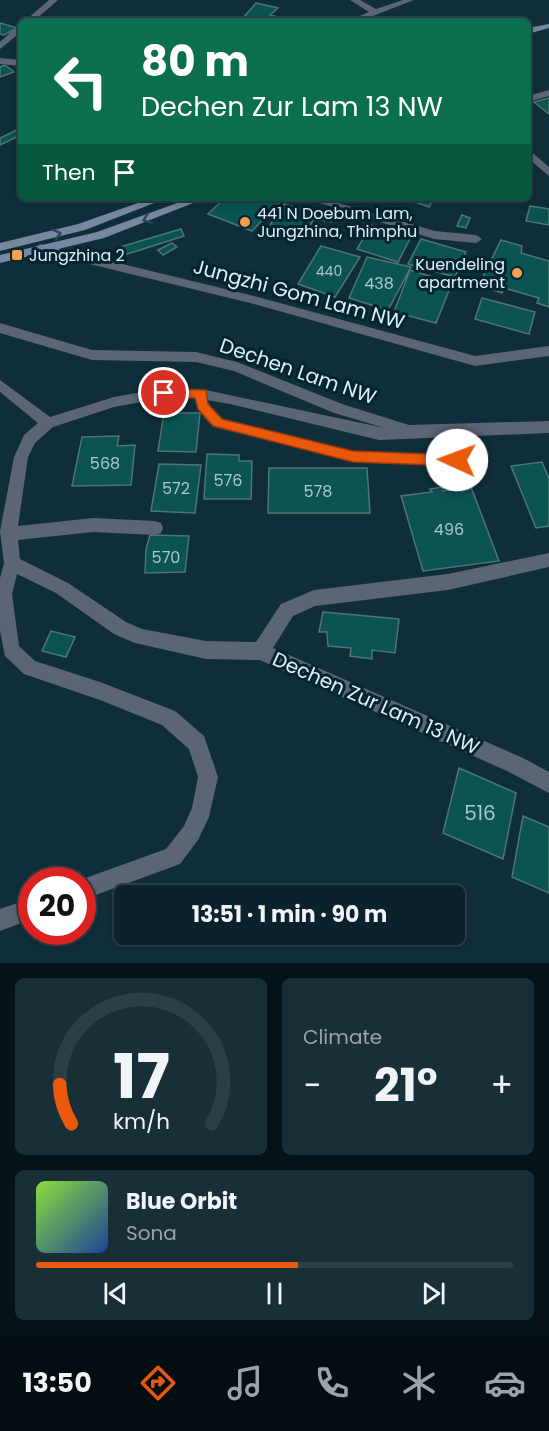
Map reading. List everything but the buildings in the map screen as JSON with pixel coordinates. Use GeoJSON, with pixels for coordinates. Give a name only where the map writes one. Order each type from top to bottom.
{"type":"FeatureCollection","features":[{"type":"Feature","properties":{"kind":"main road"},"geometry":{"type":"LineString","coordinates":[[531,30],[549,26]]}},
{"type":"Feature","properties":{"kind":"main road"},"geometry":{"type":"LineString","coordinates":[[531,39],[549,36]]}},
{"type":"Feature","properties":{"kind":"main road"},"geometry":{"type":"LineString","coordinates":[[0,247],[81,227],[154,201]]}},
{"type":"Feature","properties":{"kind":"main road"},"geometry":{"type":"LineString","coordinates":[[0,259],[130,225],[193,201]]}},
{"type":"Feature","properties":{"kind":"street"},"geometry":{"type":"LineString","coordinates":[[33,18],[54,0]]}},
{"type":"Feature","properties":{"kind":"street"},"geometry":{"type":"LineString","coordinates":[[354,0],[375,12]]}},
{"type":"Feature","properties":{"kind":"street"},"geometry":{"type":"LineString","coordinates":[[360,18],[410,0]]}},
{"type":"Feature","properties":{"kind":"street"},"geometry":{"type":"LineString","coordinates":[[0,46],[18,31]]}},
{"type":"Feature","properties":{"kind":"street"},"geometry":{"type":"LineString","coordinates":[[0,61],[18,63]]}},
{"type":"Feature","properties":{"kind":"street"},"geometry":{"type":"LineString","coordinates":[[531,98],[549,93]]}},
{"type":"Feature","properties":{"kind":"street"},"geometry":{"type":"LineString","coordinates":[[531,155],[549,173]]}},
{"type":"Feature","properties":{"kind":"street"},"geometry":{"type":"LineString","coordinates":[[319,201],[434,235],[476,239]]}},
{"type":"Feature","properties":{"kind":"street","name":"Jungzhi Gom Lam NW"},"geometry":{"type":"LineString","coordinates":[[40,248],[250,299],[475,361],[549,351]]}},
{"type":"Feature","properties":{"kind":"street","name":"Dechen Lam NW"},"geometry":{"type":"LineString","coordinates":[[0,328],[92,355],[196,357],[237,367],[339,409],[374,418],[409,432],[549,427]]}},
{"type":"Feature","properties":{"kind":"street"},"geometry":{"type":"LineString","coordinates":[[0,385],[48,423]]}},
{"type":"Feature","properties":{"kind":"street"},"geometry":{"type":"LineString","coordinates":[[96,885],[173,857],[191,833],[202,810],[208,777],[197,743],[168,718],[100,691],[30,668],[11,650],[4,594],[12,563],[4,537],[21,457],[29,439],[48,423],[114,402],[164,393],[201,394],[379,434],[409,432]]}},
{"type":"Feature","properties":{"kind":"street"},"geometry":{"type":"LineString","coordinates":[[4,537],[93,525],[155,528]]}},
{"type":"Feature","properties":{"kind":"street","name":"Dechen Zur Lam 13 NW"},"geometry":{"type":"LineString","coordinates":[[549,560],[448,582],[314,598],[287,610],[261,651],[516,765],[549,783]]}},
{"type":"Feature","properties":{"kind":"street"},"geometry":{"type":"LineString","coordinates":[[12,563],[62,588],[120,628],[141,637],[206,650],[261,651]]}},
{"type":"Feature","properties":{"kind":"street"},"geometry":{"type":"LineString","coordinates":[[0,920],[18,913]]}},
{"type":"Feature","properties":{"kind":"lane"},"geometry":{"type":"LineString","coordinates":[[201,394],[202,405],[218,423],[353,457],[457,460]]}},
{"type":"Feature","properties":{"kind":"place","name":"441 N Doebum Lam, Jungzhina, Thimphu"},"geometry":{"type":"Point","coordinates":[245,222]}},
{"type":"Feature","properties":{"kind":"place","name":"Jungzhina 2"},"geometry":{"type":"Point","coordinates":[17,255]}},
{"type":"Feature","properties":{"kind":"place","name":"Kuendeling apartment"},"geometry":{"type":"Point","coordinates":[517,273]}},
{"type":"Feature","properties":{"kind":"route"},"geometry":{"type":"LineString","coordinates":[[164,393],[201,394],[202,405],[218,423],[353,457],[457,460]]}}]}
